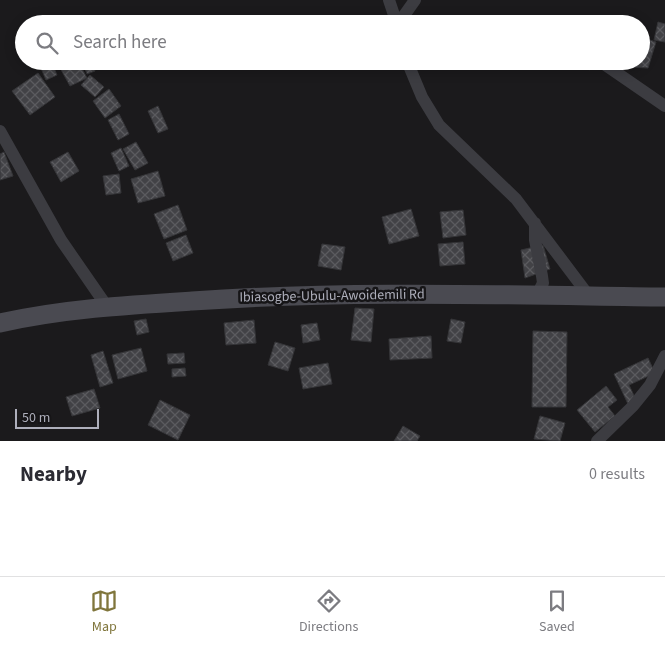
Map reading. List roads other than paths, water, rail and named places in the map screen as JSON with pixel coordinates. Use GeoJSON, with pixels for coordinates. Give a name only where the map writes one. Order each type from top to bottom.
{"type":"FeatureCollection","features":[{"type":"Feature","properties":{"kind":"street"},"geometry":{"type":"LineString","coordinates":[[389,0],[395,15]]}},
{"type":"Feature","properties":{"kind":"street"},"geometry":{"type":"LineString","coordinates":[[404,15],[415,0]]}},
{"type":"Feature","properties":{"kind":"street"},"geometry":{"type":"LineString","coordinates":[[411,70],[422,97],[438,125],[516,199],[589,296]]}},
{"type":"Feature","properties":{"kind":"street"},"geometry":{"type":"LineString","coordinates":[[613,70],[665,106]]}},
{"type":"Feature","properties":{"kind":"street"},"geometry":{"type":"LineString","coordinates":[[0,131],[61,240],[108,308]]}},
{"type":"Feature","properties":{"kind":"street"},"geometry":{"type":"LineString","coordinates":[[535,223],[534,240],[542,276],[542,284],[537,295]]}},
{"type":"Feature","properties":{"kind":"street","name":"Ibiasogbe-Ubulu-Awoidemili Rd"},"geometry":{"type":"LineString","coordinates":[[0,323],[26,317],[108,308],[251,297],[537,295],[665,297]]}},
{"type":"Feature","properties":{"kind":"street"},"geometry":{"type":"LineString","coordinates":[[597,441],[633,406],[650,385],[665,356]]}}]}
